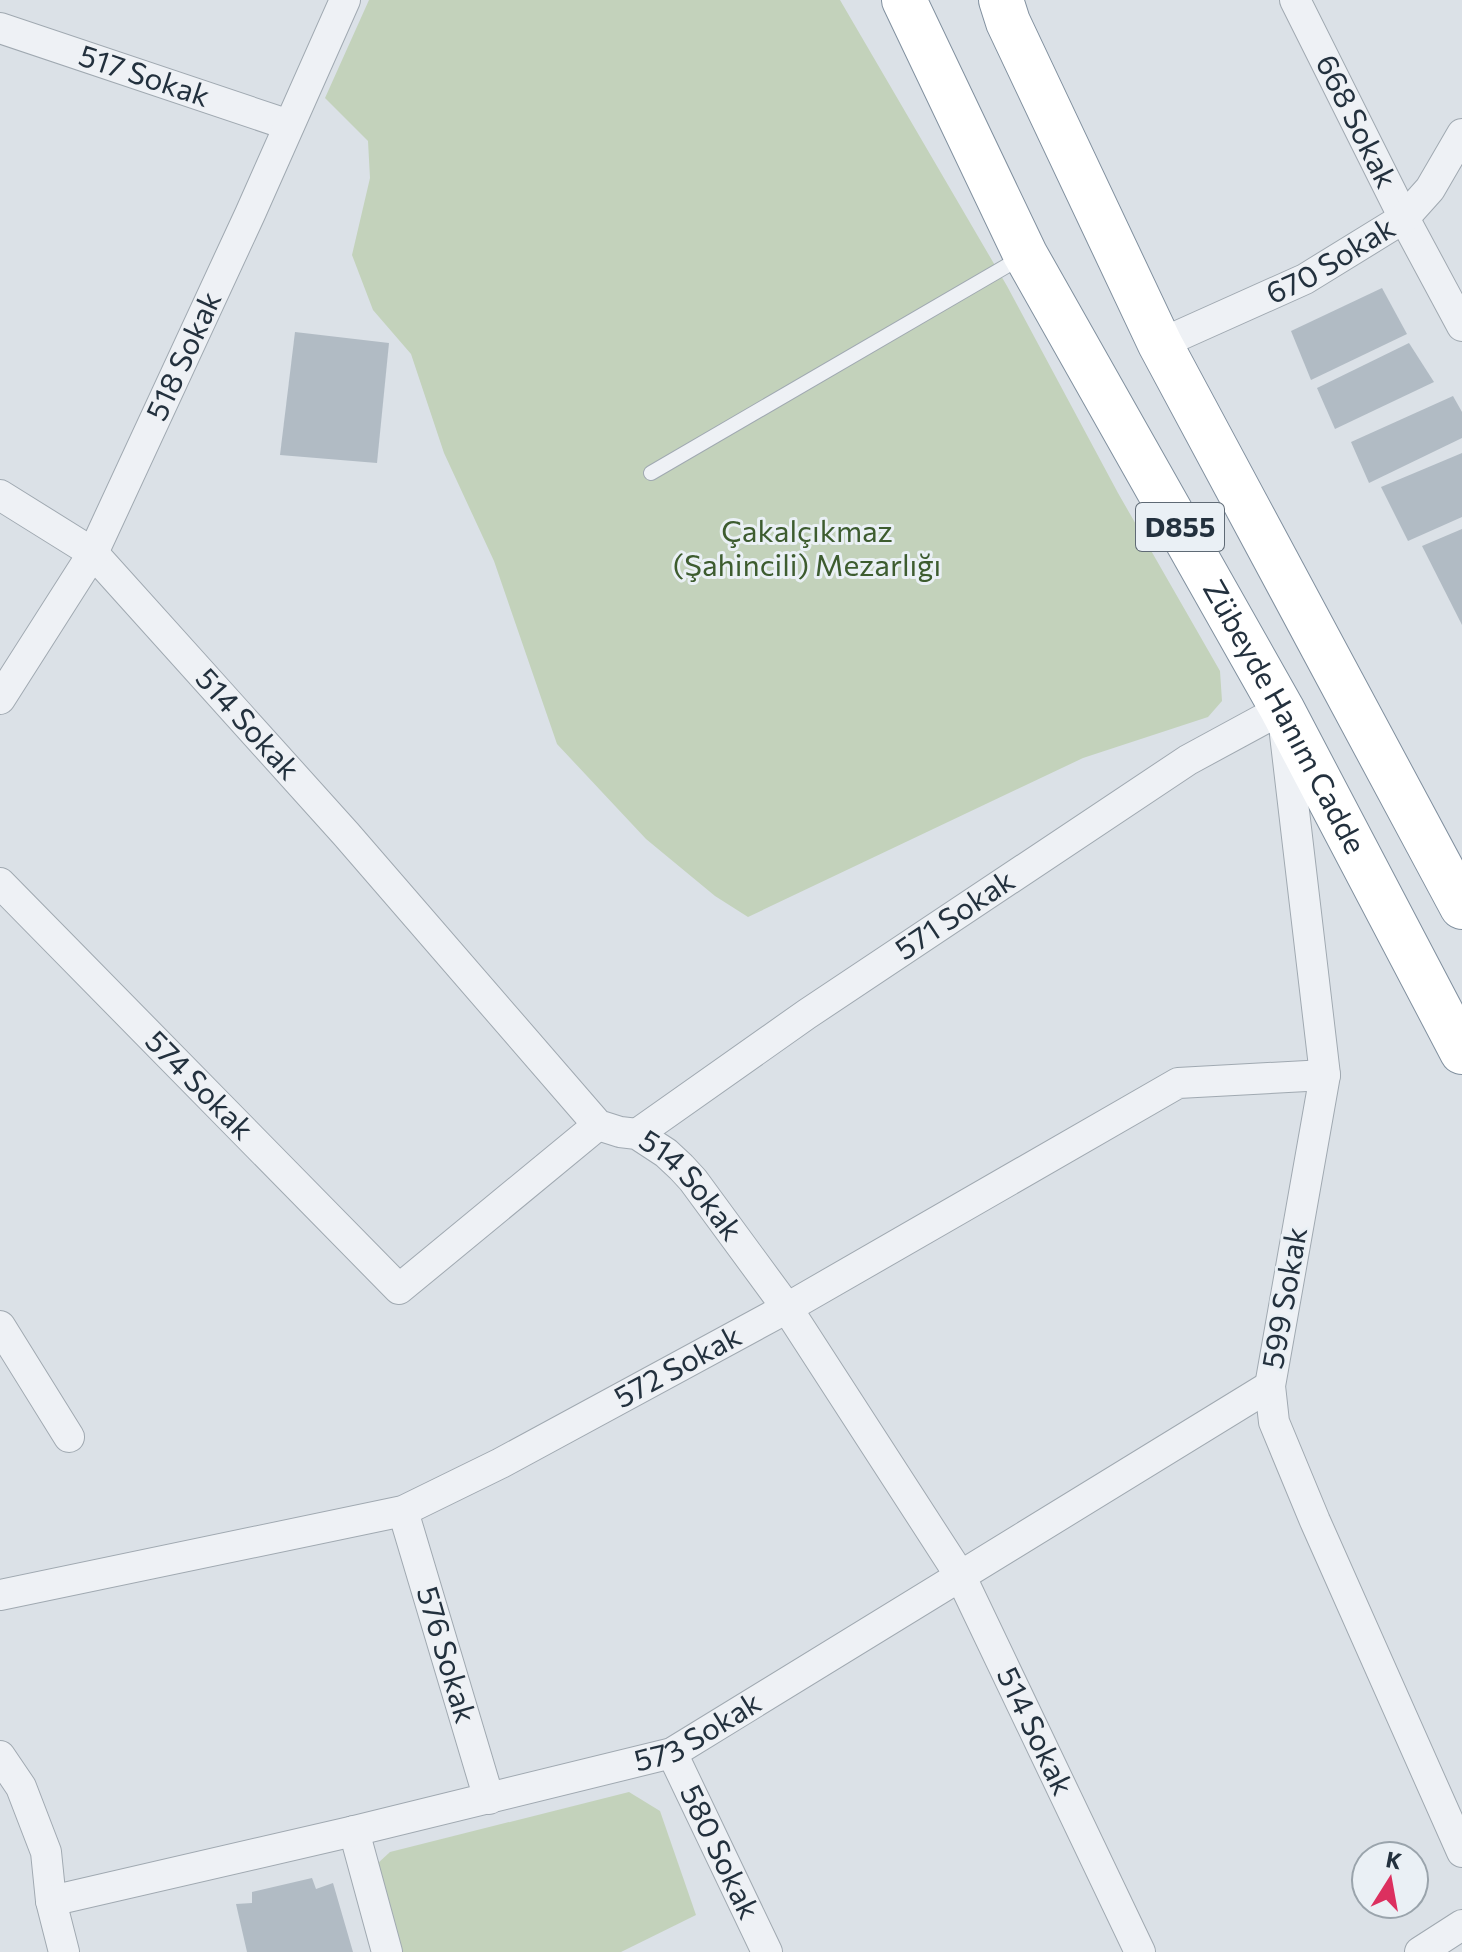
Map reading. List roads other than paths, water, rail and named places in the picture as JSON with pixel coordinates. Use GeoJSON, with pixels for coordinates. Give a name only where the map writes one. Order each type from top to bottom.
{"type":"FeatureCollection","features":[{"type":"Feature","properties":{"kind":"highway","name":"Zübeyde Hanım Cadde"},"geometry":{"type":"LineString","coordinates":[[904,0],[1025,254],[1282,709],[1462,1052]]}},
{"type":"Feature","properties":{"kind":"highway","name":"D855"},"geometry":{"type":"LineString","coordinates":[[1001,0],[1008,22],[1160,344],[1462,907]]}},
{"type":"Feature","properties":{"kind":"street","name":"518 Sokak"},"geometry":{"type":"LineString","coordinates":[[0,699],[93,553],[345,0]]}},
{"type":"Feature","properties":{"kind":"street","name":"668 Sokak"},"geometry":{"type":"LineString","coordinates":[[1295,0],[1462,326]]}},
{"type":"Feature","properties":{"kind":"street","name":"517 Sokak"},"geometry":{"type":"LineString","coordinates":[[0,28],[289,125]]}},
{"type":"Feature","properties":{"kind":"street","name":"670 Sokak"},"geometry":{"type":"LineString","coordinates":[[1160,344],[1305,279],[1404,218],[1430,189],[1462,134]]}},
{"type":"Feature","properties":{"kind":"street","name":"514 Sokak"},"geometry":{"type":"LineString","coordinates":[[0,495],[93,553],[336,822],[598,1125],[637,1134],[666,1153],[693,1180],[787,1308],[961,1577],[1140,1952]]}},
{"type":"Feature","properties":{"kind":"street","name":"599 Sokak"},"geometry":{"type":"LineString","coordinates":[[1282,709],[1325,1075],[1270,1386],[1274,1422],[1462,1852]]}},
{"type":"Feature","properties":{"kind":"street","name":"571 Sokak"},"geometry":{"type":"LineString","coordinates":[[637,1134],[807,1014],[1188,760],[1282,709]]}},
{"type":"Feature","properties":{"kind":"street","name":"574 Sokak"},"geometry":{"type":"LineString","coordinates":[[0,883],[399,1289],[598,1125]]}},
{"type":"Feature","properties":{"kind":"street","name":"572 Sokak"},"geometry":{"type":"LineString","coordinates":[[0,1595],[403,1511],[501,1463],[787,1308],[1178,1083],[1325,1075]]}},
{"type":"Feature","properties":{"kind":"street"},"geometry":{"type":"LineString","coordinates":[[0,1326],[69,1437]]}},
{"type":"Feature","properties":{"kind":"street","name":"573 Sokak"},"geometry":{"type":"LineString","coordinates":[[51,1901],[672,1753],[1270,1386]]}},
{"type":"Feature","properties":{"kind":"street","name":"576 Sokak"},"geometry":{"type":"LineString","coordinates":[[403,1511],[489,1799]]}},
{"type":"Feature","properties":{"kind":"street","name":"580 Sokak"},"geometry":{"type":"LineString","coordinates":[[672,1753],[767,1952]]}},
{"type":"Feature","properties":{"kind":"street"},"geometry":{"type":"LineString","coordinates":[[0,1756],[21,1787],[46,1852],[51,1901],[64,1952]]}},
{"type":"Feature","properties":{"kind":"street"},"geometry":{"type":"LineString","coordinates":[[354,1831],[387,1952]]}},
{"type":"Feature","properties":{"kind":"street"},"geometry":{"type":"LineString","coordinates":[[1420,1952],[1462,1925]]}},
{"type":"Feature","properties":{"kind":"lane"},"geometry":{"type":"LineString","coordinates":[[651,473],[1025,254]]}},
{"type":"Feature","properties":{"kind":"park label","name":"Çakalçıkmaz (Şahincili) Mezarlığı"},"geometry":{"type":"Point","coordinates":[807,549]}}]}
